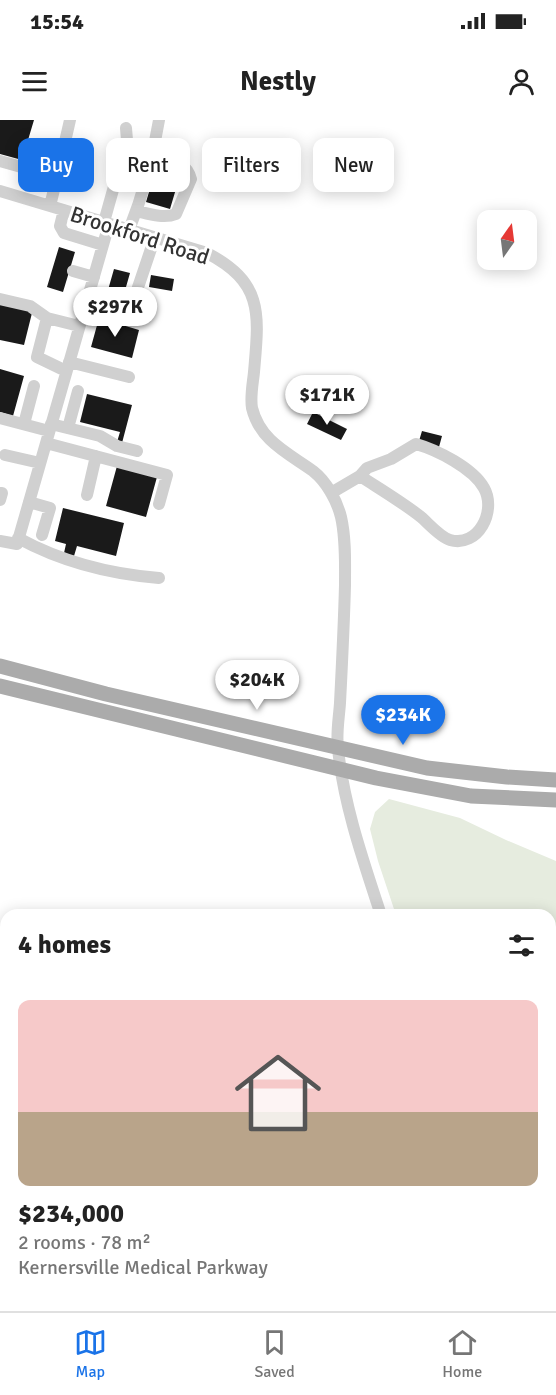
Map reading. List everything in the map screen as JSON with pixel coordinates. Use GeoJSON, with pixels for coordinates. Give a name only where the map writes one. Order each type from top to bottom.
{"type":"FeatureCollection","features":[{"type":"Feature","properties":{"kind":"main road"},"geometry":{"type":"LineString","coordinates":[[0,666],[447,771],[556,780]]}},
{"type":"Feature","properties":{"kind":"main road"},"geometry":{"type":"LineString","coordinates":[[0,686],[342,771],[418,787],[471,796],[556,800]]}},
{"type":"Feature","properties":{"kind":"main road"},"geometry":{"type":"LineString","coordinates":[[78,705],[82,687]]}},
{"type":"Feature","properties":{"kind":"street"},"geometry":{"type":"LineString","coordinates":[[66,138],[70,120]]}},
{"type":"Feature","properties":{"kind":"street"},"geometry":{"type":"LineString","coordinates":[[156,138],[159,120]]}},
{"type":"Feature","properties":{"kind":"street"},"geometry":{"type":"LineString","coordinates":[[17,541],[103,245],[106,223],[127,140],[126,128]]}},
{"type":"Feature","properties":{"kind":"street"},"geometry":{"type":"LineString","coordinates":[[0,161],[18,166]]}},
{"type":"Feature","properties":{"kind":"street","name":"Brookford Road"},"geometry":{"type":"LineString","coordinates":[[0,192],[207,253],[243,279],[252,297],[256,317],[251,398],[256,418],[261,430],[274,446],[313,472],[331,493],[341,516],[345,557],[338,747],[357,841],[379,909]]}},
{"type":"Feature","properties":{"kind":"street"},"geometry":{"type":"LineString","coordinates":[[50,206],[53,192]]}},
{"type":"Feature","properties":{"kind":"street"},"geometry":{"type":"LineString","coordinates":[[129,230],[142,192]]}},
{"type":"Feature","properties":{"kind":"street"},"geometry":{"type":"LineString","coordinates":[[136,211],[170,217],[176,214],[185,192]]}},
{"type":"Feature","properties":{"kind":"street"},"geometry":{"type":"LineString","coordinates":[[64,210],[60,226],[64,233],[103,245]]}},
{"type":"Feature","properties":{"kind":"street"},"geometry":{"type":"LineString","coordinates":[[129,311],[155,237]]}},
{"type":"Feature","properties":{"kind":"street"},"geometry":{"type":"LineString","coordinates":[[73,271],[94,277]]}},
{"type":"Feature","properties":{"kind":"street"},"geometry":{"type":"LineString","coordinates":[[0,299],[30,306],[47,318],[80,326]]}},
{"type":"Feature","properties":{"kind":"street"},"geometry":{"type":"LineString","coordinates":[[47,318],[37,357],[68,367],[129,377]]}},
{"type":"Feature","properties":{"kind":"street"},"geometry":{"type":"LineString","coordinates":[[24,424],[34,386]]}},
{"type":"Feature","properties":{"kind":"street"},"geometry":{"type":"LineString","coordinates":[[68,428],[78,391]]}},
{"type":"Feature","properties":{"kind":"street"},"geometry":{"type":"LineString","coordinates":[[0,418],[49,433],[96,456],[167,475],[159,504]]}},
{"type":"Feature","properties":{"kind":"street"},"geometry":{"type":"LineString","coordinates":[[49,433],[68,428],[100,436],[117,446],[137,451]]}},
{"type":"Feature","properties":{"kind":"street"},"geometry":{"type":"LineString","coordinates":[[331,493],[360,476],[367,468],[391,459],[416,444],[434,449],[469,472],[484,487],[490,502],[488,515],[484,525],[472,536],[460,541],[447,540],[421,517],[360,476]]}},
{"type":"Feature","properties":{"kind":"street"},"geometry":{"type":"LineString","coordinates":[[5,455],[40,463]]}},
{"type":"Feature","properties":{"kind":"street"},"geometry":{"type":"LineString","coordinates":[[87,495],[96,456]]}},
{"type":"Feature","properties":{"kind":"street"},"geometry":{"type":"LineString","coordinates":[[0,493],[2,493],[0,500]]}},
{"type":"Feature","properties":{"kind":"street"},"geometry":{"type":"LineString","coordinates":[[29,502],[50,508],[42,535]]}},
{"type":"Feature","properties":{"kind":"street"},"geometry":{"type":"LineString","coordinates":[[0,541],[17,541],[64,559],[132,576],[159,579]]}},
{"type":"Feature","properties":{"kind":"shaded area"},"geometry":{"type":"Polygon","coordinates":[[[389,799],[460,818],[556,861],[556,909],[394,909],[370,829],[375,812],[389,799]]]}},
{"type":"Feature","properties":{"kind":"building"},"geometry":{"type":"Polygon","coordinates":[[[0,120],[34,120],[29,138],[18,138],[18,159],[0,154],[0,120]]]}},
{"type":"Feature","properties":{"kind":"building"},"geometry":{"type":"Polygon","coordinates":[[[149,192],[175,192],[170,209],[146,202],[149,192]]]}},
{"type":"Feature","properties":{"kind":"building"},"geometry":{"type":"Polygon","coordinates":[[[59,247],[75,252],[63,292],[47,287],[59,247]]]}},
{"type":"Feature","properties":{"kind":"building"},"geometry":{"type":"Polygon","coordinates":[[[114,269],[130,273],[118,315],[102,311],[114,269]]]}},
{"type":"Feature","properties":{"kind":"building"},"geometry":{"type":"Polygon","coordinates":[[[151,275],[174,279],[172,291],[149,287],[151,275]]]}},
{"type":"Feature","properties":{"kind":"building"},"geometry":{"type":"Polygon","coordinates":[[[0,301],[33,309],[24,345],[0,340],[0,301]]]}},
{"type":"Feature","properties":{"kind":"building"},"geometry":{"type":"Polygon","coordinates":[[[99,318],[139,330],[132,358],[91,347],[99,318]]]}},
{"type":"Feature","properties":{"kind":"building"},"geometry":{"type":"Polygon","coordinates":[[[0,369],[24,376],[13,416],[0,412],[0,369]]]}},
{"type":"Feature","properties":{"kind":"building"},"geometry":{"type":"Polygon","coordinates":[[[87,394],[132,405],[122,443],[117,442],[120,432],[80,422],[87,394]]]}},
{"type":"Feature","properties":{"kind":"building"},"geometry":{"type":"Polygon","coordinates":[[[313,412],[347,429],[341,440],[307,424],[313,412]]]}},
{"type":"Feature","properties":{"kind":"building"},"geometry":{"type":"Polygon","coordinates":[[[422,431],[442,436],[439,447],[419,441],[422,431]]]}},
{"type":"Feature","properties":{"kind":"building"},"geometry":{"type":"Polygon","coordinates":[[[117,466],[157,477],[146,517],[106,506],[117,466]]]}},
{"type":"Feature","properties":{"kind":"building"},"geometry":{"type":"Polygon","coordinates":[[[63,508],[124,523],[116,556],[77,546],[74,556],[64,553],[66,544],[55,541],[63,508]]]}}]}
